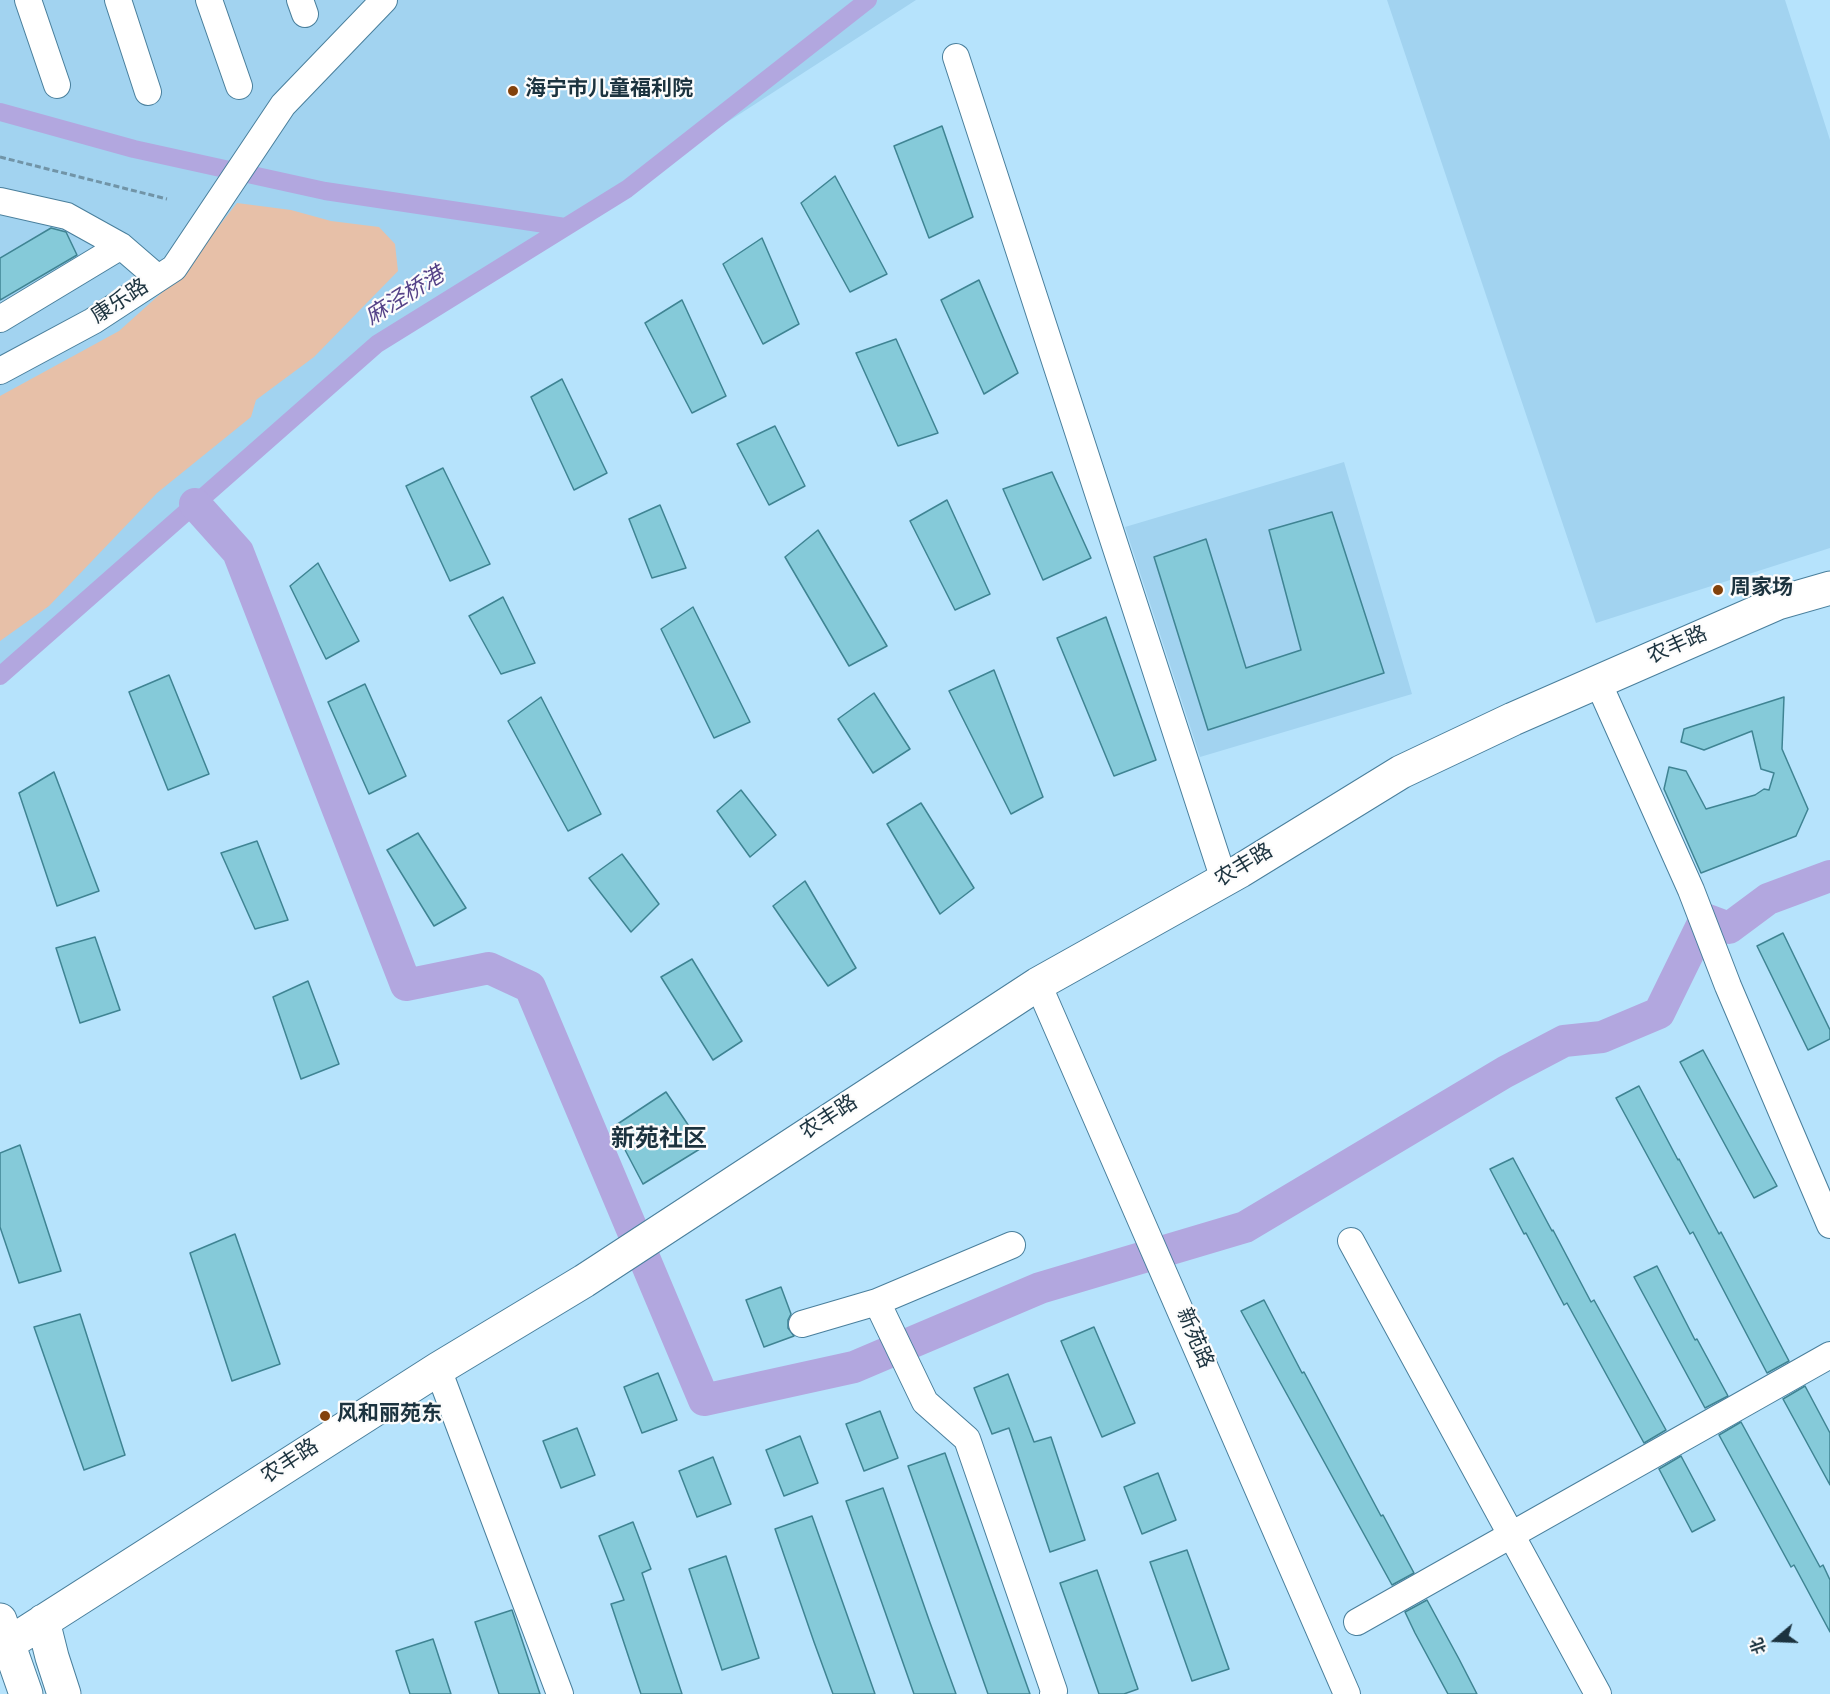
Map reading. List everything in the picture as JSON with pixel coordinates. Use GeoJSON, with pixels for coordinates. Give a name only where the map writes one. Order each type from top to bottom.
{"type":"FeatureCollection","features":[{"type":"Feature","properties":{"kind":"main road","name":"农丰路"},"geometry":{"type":"LineString","coordinates":[[3,1637],[43,1621],[438,1369],[584,1281],[1038,984],[1224,880],[1401,772],[1778,603],[1830,588]]}},
{"type":"Feature","properties":{"kind":"main road"},"geometry":{"type":"LineString","coordinates":[[43,1621],[64,1694]]}},
{"type":"Feature","properties":{"kind":"main road"},"geometry":{"type":"LineString","coordinates":[[3,1637],[26,1694]]}},
{"type":"Feature","properties":{"kind":"street"},"geometry":{"type":"LineString","coordinates":[[28,0],[57,85]]}},
{"type":"Feature","properties":{"kind":"street"},"geometry":{"type":"LineString","coordinates":[[118,0],[148,92]]}},
{"type":"Feature","properties":{"kind":"street"},"geometry":{"type":"LineString","coordinates":[[209,0],[239,86]]}},
{"type":"Feature","properties":{"kind":"street","name":"康乐路"},"geometry":{"type":"LineString","coordinates":[[0,371],[93,321],[174,268],[283,105],[384,0]]}},
{"type":"Feature","properties":{"kind":"street"},"geometry":{"type":"LineString","coordinates":[[956,57],[1224,880]]}},
{"type":"Feature","properties":{"kind":"street"},"geometry":{"type":"LineString","coordinates":[[0,201],[67,216],[121,246],[158,278]]}},
{"type":"Feature","properties":{"kind":"street"},"geometry":{"type":"LineString","coordinates":[[0,319],[121,246]]}},
{"type":"Feature","properties":{"kind":"street"},"geometry":{"type":"LineString","coordinates":[[1598,682],[1691,890],[1728,986],[1830,1225]]}},
{"type":"Feature","properties":{"kind":"street","name":"新苑路"},"geometry":{"type":"LineString","coordinates":[[1038,984],[1347,1694]]}},
{"type":"Feature","properties":{"kind":"street"},"geometry":{"type":"LineString","coordinates":[[1351,1241],[1598,1694]]}},
{"type":"Feature","properties":{"kind":"street"},"geometry":{"type":"LineString","coordinates":[[802,1324],[877,1302],[1011,1245]]}},
{"type":"Feature","properties":{"kind":"street"},"geometry":{"type":"LineString","coordinates":[[877,1302],[925,1402],[967,1439],[1054,1691],[1053,1694]]}},
{"type":"Feature","properties":{"kind":"street"},"geometry":{"type":"LineString","coordinates":[[1357,1623],[1830,1354]]}},
{"type":"Feature","properties":{"kind":"street"},"geometry":{"type":"LineString","coordinates":[[438,1369],[560,1694]]}},
{"type":"Feature","properties":{"kind":"path"},"geometry":{"type":"LineString","coordinates":[[0,157],[167,199]]}},
{"type":"Feature","properties":{"kind":"shaded area"},"geometry":{"type":"Polygon","coordinates":[[[0,0],[916,0],[565,227],[377,344],[0,676],[0,0]]]}},
{"type":"Feature","properties":{"kind":"shaded area"},"geometry":{"type":"Polygon","coordinates":[[[1387,0],[1785,0],[1830,140],[1830,548],[1596,623],[1387,0]]]}},
{"type":"Feature","properties":{"kind":"shaded area"},"geometry":{"type":"Polygon","coordinates":[[[237,203],[291,210],[331,221],[379,227],[395,244],[398,271],[314,357],[256,400],[251,417],[157,493],[49,606],[0,641],[0,396],[119,331],[178,278],[237,203]]]}},
{"type":"Feature","properties":{"kind":"shaded area"},"geometry":{"type":"Polygon","coordinates":[[[1344,462],[1412,694],[1200,757],[1125,527],[1344,462]]]}},
{"type":"Feature","properties":{"kind":"building"},"geometry":{"type":"Polygon","coordinates":[[[942,126],[973,217],[929,238],[894,146],[942,126]]]}},
{"type":"Feature","properties":{"kind":"building"},"geometry":{"type":"Polygon","coordinates":[[[835,176],[887,274],[850,292],[801,203],[835,176]]]}},
{"type":"Feature","properties":{"kind":"building"},"geometry":{"type":"Polygon","coordinates":[[[51,228],[66,232],[77,255],[0,300],[0,258],[51,228]]]}},
{"type":"Feature","properties":{"kind":"building"},"geometry":{"type":"Polygon","coordinates":[[[762,238],[799,324],[763,344],[723,264],[762,238]]]}},
{"type":"Feature","properties":{"kind":"building"},"geometry":{"type":"Polygon","coordinates":[[[979,280],[1018,373],[984,394],[941,300],[979,280]]]}},
{"type":"Feature","properties":{"kind":"building"},"geometry":{"type":"Polygon","coordinates":[[[682,300],[726,396],[692,413],[645,323],[682,300]]]}},
{"type":"Feature","properties":{"kind":"building"},"geometry":{"type":"Polygon","coordinates":[[[896,339],[938,433],[898,446],[856,353],[896,339]]]}},
{"type":"Feature","properties":{"kind":"building"},"geometry":{"type":"Polygon","coordinates":[[[562,379],[607,473],[574,490],[531,397],[562,379]]]}},
{"type":"Feature","properties":{"kind":"building"},"geometry":{"type":"Polygon","coordinates":[[[775,426],[805,486],[769,505],[737,444],[775,426]]]}},
{"type":"Feature","properties":{"kind":"building"},"geometry":{"type":"Polygon","coordinates":[[[443,468],[490,564],[450,581],[406,486],[443,468]]]}},
{"type":"Feature","properties":{"kind":"building"},"geometry":{"type":"Polygon","coordinates":[[[1052,472],[1091,558],[1043,580],[1003,489],[1052,472]]]}},
{"type":"Feature","properties":{"kind":"building"},"geometry":{"type":"Polygon","coordinates":[[[947,500],[990,594],[955,610],[910,521],[947,500]]]}},
{"type":"Feature","properties":{"kind":"building"},"geometry":{"type":"Polygon","coordinates":[[[660,505],[686,568],[652,578],[629,519],[660,505]]]}},
{"type":"Feature","properties":{"kind":"building"},"geometry":{"type":"Polygon","coordinates":[[[1332,512],[1384,673],[1208,730],[1154,557],[1206,539],[1246,668],[1301,650],[1269,530],[1332,512]]]}},
{"type":"Feature","properties":{"kind":"building"},"geometry":{"type":"Polygon","coordinates":[[[818,530],[887,646],[849,666],[785,557],[818,530]]]}},
{"type":"Feature","properties":{"kind":"building"},"geometry":{"type":"Polygon","coordinates":[[[318,563],[359,641],[326,659],[290,586],[318,563]]]}},
{"type":"Feature","properties":{"kind":"building"},"geometry":{"type":"Polygon","coordinates":[[[503,597],[535,663],[501,674],[469,616],[503,597]]]}},
{"type":"Feature","properties":{"kind":"building"},"geometry":{"type":"Polygon","coordinates":[[[693,607],[750,722],[714,738],[661,629],[693,607]]]}},
{"type":"Feature","properties":{"kind":"building"},"geometry":{"type":"Polygon","coordinates":[[[1106,617],[1156,760],[1114,776],[1057,638],[1106,617]]]}},
{"type":"Feature","properties":{"kind":"building"},"geometry":{"type":"Polygon","coordinates":[[[994,670],[1043,797],[1011,814],[949,691],[994,670]]]}},
{"type":"Feature","properties":{"kind":"building"},"geometry":{"type":"Polygon","coordinates":[[[169,675],[209,774],[168,790],[129,692],[169,675]]]}},
{"type":"Feature","properties":{"kind":"building"},"geometry":{"type":"Polygon","coordinates":[[[365,684],[406,776],[369,794],[328,702],[365,684]]]}},
{"type":"Feature","properties":{"kind":"building"},"geometry":{"type":"Polygon","coordinates":[[[874,693],[910,749],[873,773],[838,719],[874,693]]]}},
{"type":"Feature","properties":{"kind":"building"},"geometry":{"type":"Polygon","coordinates":[[[541,697],[601,814],[568,831],[508,721],[541,697]]]}},
{"type":"Feature","properties":{"kind":"building"},"geometry":{"type":"Polygon","coordinates":[[[1784,697],[1782,749],[1808,809],[1796,836],[1701,873],[1664,789],[1669,767],[1686,771],[1706,809],[1755,795],[1764,789],[1769,790],[1774,773],[1761,769],[1752,731],[1704,750],[1681,742],[1684,729],[1784,697]]]}},
{"type":"Feature","properties":{"kind":"building"},"geometry":{"type":"Polygon","coordinates":[[[54,772],[99,891],[57,906],[19,793],[54,772]]]}},
{"type":"Feature","properties":{"kind":"building"},"geometry":{"type":"Polygon","coordinates":[[[741,790],[776,835],[750,857],[717,811],[741,790]]]}},
{"type":"Feature","properties":{"kind":"building"},"geometry":{"type":"Polygon","coordinates":[[[921,803],[974,888],[940,914],[887,824],[921,803]]]}},
{"type":"Feature","properties":{"kind":"building"},"geometry":{"type":"Polygon","coordinates":[[[418,833],[466,908],[434,926],[387,850],[418,833]]]}},
{"type":"Feature","properties":{"kind":"building"},"geometry":{"type":"Polygon","coordinates":[[[257,841],[288,920],[255,929],[221,853],[257,841]]]}},
{"type":"Feature","properties":{"kind":"building"},"geometry":{"type":"Polygon","coordinates":[[[622,854],[659,904],[631,932],[589,878],[622,854]]]}},
{"type":"Feature","properties":{"kind":"building"},"geometry":{"type":"Polygon","coordinates":[[[805,881],[856,968],[828,986],[773,906],[805,881]]]}},
{"type":"Feature","properties":{"kind":"building"},"geometry":{"type":"Polygon","coordinates":[[[1783,933],[1830,1030],[1830,1039],[1808,1050],[1757,946],[1783,933]]]}},
{"type":"Feature","properties":{"kind":"building"},"geometry":{"type":"Polygon","coordinates":[[[95,937],[120,1010],[80,1023],[56,948],[95,937]]]}},
{"type":"Feature","properties":{"kind":"building"},"geometry":{"type":"Polygon","coordinates":[[[692,959],[742,1041],[713,1060],[661,977],[692,959]]]}},
{"type":"Feature","properties":{"kind":"building"},"geometry":{"type":"Polygon","coordinates":[[[308,981],[339,1064],[301,1079],[273,997],[308,981]]]}},
{"type":"Feature","properties":{"kind":"building"},"geometry":{"type":"Polygon","coordinates":[[[1703,1050],[1777,1186],[1754,1198],[1680,1062],[1703,1050]]]}},
{"type":"Feature","properties":{"kind":"building"},"geometry":{"type":"Polygon","coordinates":[[[1639,1086],[1719,1234],[1721,1232],[1789,1361],[1767,1373],[1693,1232],[1690,1234],[1616,1098],[1639,1086]]]}},
{"type":"Feature","properties":{"kind":"building"},"geometry":{"type":"Polygon","coordinates":[[[666,1092],[703,1147],[643,1184],[613,1127],[666,1092]]]}},
{"type":"Feature","properties":{"kind":"building"},"geometry":{"type":"Polygon","coordinates":[[[20,1145],[61,1271],[19,1283],[0,1227],[0,1153],[20,1145]]]}},
{"type":"Feature","properties":{"kind":"building"},"geometry":{"type":"Polygon","coordinates":[[[1513,1158],[1591,1302],[1594,1300],[1666,1430],[1644,1443],[1567,1303],[1564,1305],[1526,1233],[1524,1234],[1490,1169],[1513,1158]]]}},
{"type":"Feature","properties":{"kind":"building"},"geometry":{"type":"Polygon","coordinates":[[[235,1234],[280,1364],[232,1381],[190,1253],[235,1234]]]}},
{"type":"Feature","properties":{"kind":"building"},"geometry":{"type":"Polygon","coordinates":[[[1657,1266],[1695,1340],[1697,1339],[1728,1396],[1705,1408],[1634,1277],[1657,1266]]]}},
{"type":"Feature","properties":{"kind":"building"},"geometry":{"type":"Polygon","coordinates":[[[781,1287],[791,1314],[788,1328],[794,1336],[764,1347],[746,1300],[781,1287]]]}},
{"type":"Feature","properties":{"kind":"building"},"geometry":{"type":"Polygon","coordinates":[[[1264,1300],[1302,1373],[1304,1372],[1414,1573],[1392,1585],[1241,1311],[1264,1300]]]}},
{"type":"Feature","properties":{"kind":"building"},"geometry":{"type":"Polygon","coordinates":[[[80,1314],[125,1455],[84,1470],[34,1327],[80,1314]]]}},
{"type":"Feature","properties":{"kind":"building"},"geometry":{"type":"Polygon","coordinates":[[[1094,1327],[1135,1423],[1102,1437],[1061,1341],[1094,1327]]]}},
{"type":"Feature","properties":{"kind":"building"},"geometry":{"type":"Polygon","coordinates":[[[658,1373],[677,1420],[642,1433],[624,1387],[658,1373]]]}},
{"type":"Feature","properties":{"kind":"building"},"geometry":{"type":"Polygon","coordinates":[[[1008,1374],[1034,1442],[1051,1437],[1085,1540],[1050,1552],[1009,1428],[992,1434],[974,1388],[1008,1374]]]}},
{"type":"Feature","properties":{"kind":"building"},"geometry":{"type":"Polygon","coordinates":[[[1805,1386],[1830,1433],[1830,1485],[1783,1399],[1805,1386]]]}},
{"type":"Feature","properties":{"kind":"building"},"geometry":{"type":"Polygon","coordinates":[[[880,1411],[898,1458],[864,1471],[846,1424],[880,1411]]]}},
{"type":"Feature","properties":{"kind":"building"},"geometry":{"type":"Polygon","coordinates":[[[1741,1422],[1820,1567],[1823,1565],[1830,1580],[1830,1632],[1794,1565],[1791,1567],[1719,1435],[1741,1422]]]}},
{"type":"Feature","properties":{"kind":"building"},"geometry":{"type":"Polygon","coordinates":[[[577,1428],[595,1475],[561,1488],[543,1441],[577,1428]]]}},
{"type":"Feature","properties":{"kind":"building"},"geometry":{"type":"Polygon","coordinates":[[[800,1436],[818,1483],[784,1496],[766,1450],[800,1436]]]}},
{"type":"Feature","properties":{"kind":"building"},"geometry":{"type":"Polygon","coordinates":[[[945,1453],[1030,1694],[988,1694],[908,1466],[945,1453]]]}},
{"type":"Feature","properties":{"kind":"building"},"geometry":{"type":"Polygon","coordinates":[[[1681,1456],[1715,1520],[1692,1532],[1659,1469],[1681,1456]]]}},
{"type":"Feature","properties":{"kind":"building"},"geometry":{"type":"Polygon","coordinates":[[[713,1457],[731,1504],[697,1517],[679,1471],[713,1457]]]}},
{"type":"Feature","properties":{"kind":"building"},"geometry":{"type":"Polygon","coordinates":[[[1158,1473],[1176,1520],[1142,1534],[1124,1487],[1158,1473]]]}},
{"type":"Feature","properties":{"kind":"building"},"geometry":{"type":"Polygon","coordinates":[[[883,1488],[956,1694],[914,1694],[846,1501],[883,1488]]]}},
{"type":"Feature","properties":{"kind":"building"},"geometry":{"type":"Polygon","coordinates":[[[812,1516],[875,1694],[833,1694],[814,1642],[775,1529],[812,1516]]]}},
{"type":"Feature","properties":{"kind":"building"},"geometry":{"type":"Polygon","coordinates":[[[633,1522],[651,1569],[642,1573],[682,1694],[641,1694],[611,1604],[624,1600],[599,1536],[633,1522]]]}},
{"type":"Feature","properties":{"kind":"building"},"geometry":{"type":"Polygon","coordinates":[[[1187,1550],[1229,1669],[1192,1681],[1150,1562],[1187,1550]]]}},
{"type":"Feature","properties":{"kind":"building"},"geometry":{"type":"Polygon","coordinates":[[[726,1556],[759,1658],[722,1670],[689,1569],[726,1556]]]}},
{"type":"Feature","properties":{"kind":"building"},"geometry":{"type":"Polygon","coordinates":[[[1097,1570],[1138,1689],[1124,1694],[1099,1694],[1060,1583],[1097,1570]]]}},
{"type":"Feature","properties":{"kind":"building"},"geometry":{"type":"Polygon","coordinates":[[[1427,1600],[1477,1694],[1448,1694],[1415,1633],[1405,1612],[1427,1600]]]}},
{"type":"Feature","properties":{"kind":"building"},"geometry":{"type":"Polygon","coordinates":[[[512,1610],[540,1694],[499,1694],[475,1622],[512,1610]]]}},
{"type":"Feature","properties":{"kind":"building"},"geometry":{"type":"Polygon","coordinates":[[[433,1639],[451,1694],[410,1694],[396,1651],[433,1639]]]}},
{"type":"Feature","properties":{"kind":"waterway","name":"麻泾桥港"},"geometry":{"type":"LineString","coordinates":[[0,676],[377,344],[627,189],[868,0]]}},
{"type":"Feature","properties":{"kind":"waterway"},"geometry":{"type":"LineString","coordinates":[[0,112],[134,149],[325,191],[565,227]]}},
{"type":"Feature","properties":{"kind":"waterway"},"geometry":{"type":"LineString","coordinates":[[195,504],[238,552],[406,985],[489,968],[530,987],[704,1400],[854,1367],[1040,1288],[1245,1227],[1505,1072],[1564,1041],[1602,1037],[1659,1013],[1705,919],[1729,928],[1768,899],[1830,876]]}},
{"type":"Feature","properties":{"kind":"place","name":"海宁市儿童福利院"},"geometry":{"type":"Point","coordinates":[513,91]}},
{"type":"Feature","properties":{"kind":"place","name":"周家场"},"geometry":{"type":"Point","coordinates":[1718,590]}},
{"type":"Feature","properties":{"kind":"place","name":"风和丽苑东"},"geometry":{"type":"Point","coordinates":[325,1416]}},
{"type":"Feature","properties":{"kind":"district","name":"新苑社区"},"geometry":{"type":"Point","coordinates":[659,1141]}}]}
